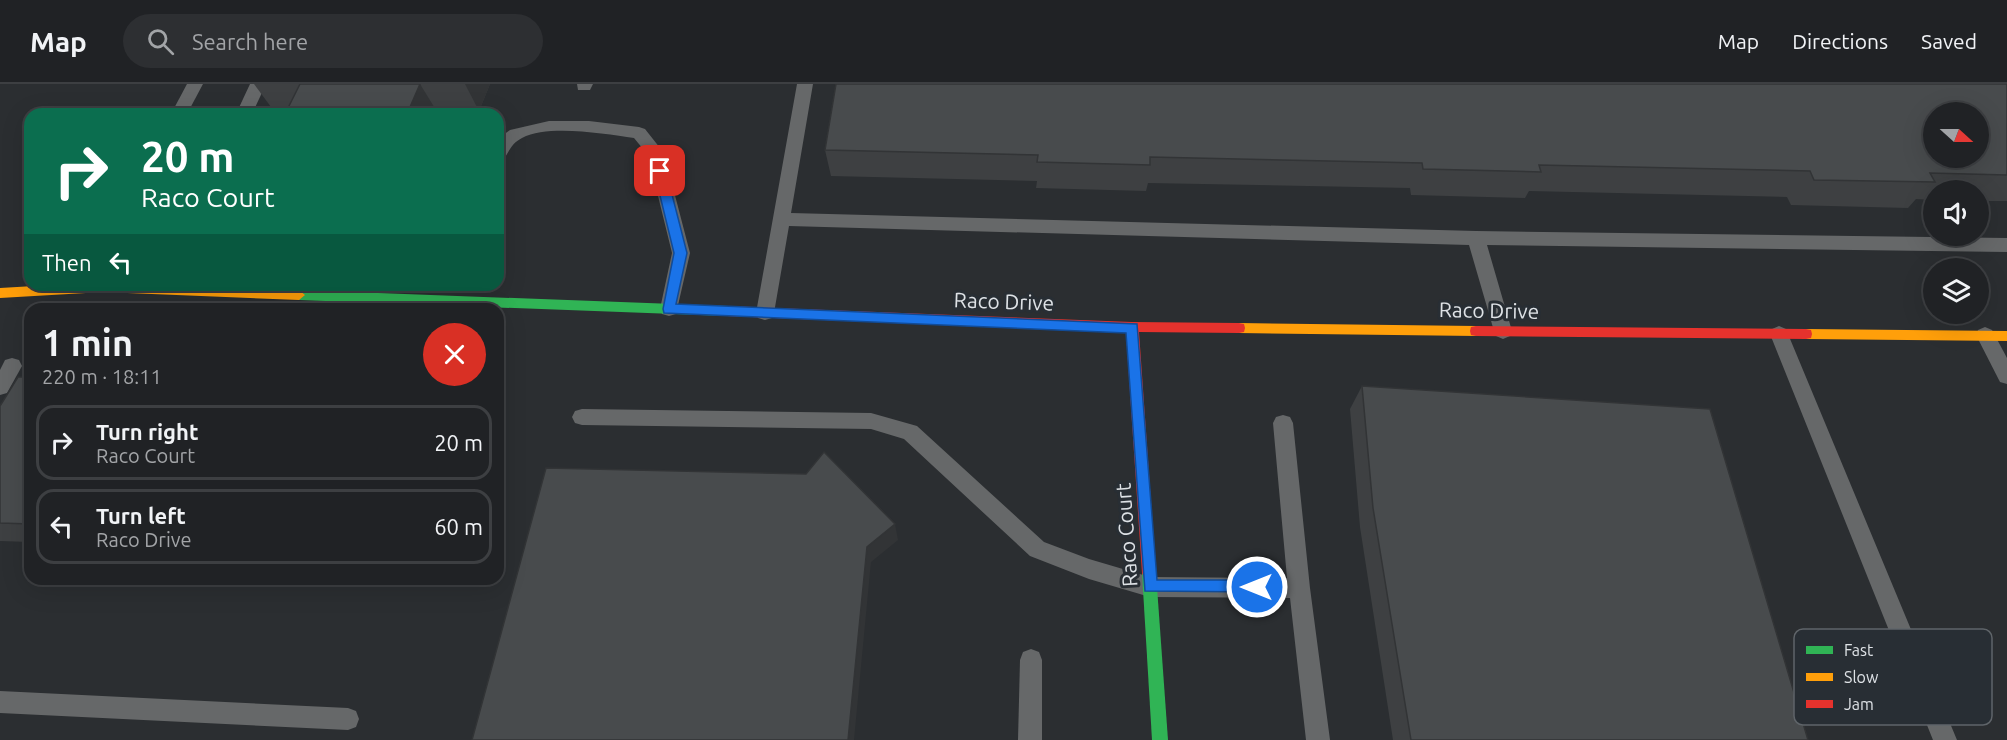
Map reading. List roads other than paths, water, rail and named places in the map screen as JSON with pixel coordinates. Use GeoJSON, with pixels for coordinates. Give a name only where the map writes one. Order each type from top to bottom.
{"type":"FeatureCollection","features":[{"type":"Feature","properties":{"kind":"street","name":"Raco Drive"},"geometry":{"type":"LineString","coordinates":[[0,292],[24,291]]}},
{"type":"Feature","properties":{"kind":"street","name":"Raco Drive"},"geometry":{"type":"LineString","coordinates":[[351,291],[448,293],[483,303]]}},
{"type":"Feature","properties":{"kind":"street","name":"Raco Drive"},"geometry":{"type":"LineString","coordinates":[[504,306],[669,309],[1132,327],[2007,336]]}},
{"type":"Feature","properties":{"kind":"street","name":"Raco Court"},"geometry":{"type":"LineString","coordinates":[[1132,327],[1160,740]]}},
{"type":"Feature","properties":{"kind":"lane"},"geometry":{"type":"LineString","coordinates":[[181,108],[195,84]]}},
{"type":"Feature","properties":{"kind":"lane"},"geometry":{"type":"LineString","coordinates":[[247,108],[258,84]]}},
{"type":"Feature","properties":{"kind":"lane"},"geometry":{"type":"LineString","coordinates":[[765,313],[805,84]]}},
{"type":"Feature","properties":{"kind":"lane"},"geometry":{"type":"LineString","coordinates":[[504,144],[506,140],[537,127],[589,127],[639,133],[656,153],[681,253],[669,309]]}},
{"type":"Feature","properties":{"kind":"lane"},"geometry":{"type":"LineString","coordinates":[[781,219],[1476,238],[2007,245]]}},
{"type":"Feature","properties":{"kind":"lane"},"geometry":{"type":"LineString","coordinates":[[1476,238],[1503,331]]}},
{"type":"Feature","properties":{"kind":"lane"},"geometry":{"type":"LineString","coordinates":[[1779,334],[1900,629]]}},
{"type":"Feature","properties":{"kind":"lane"},"geometry":{"type":"LineString","coordinates":[[1985,335],[2007,376]]}},
{"type":"Feature","properties":{"kind":"lane"},"geometry":{"type":"LineString","coordinates":[[0,387],[12,366]]}},
{"type":"Feature","properties":{"kind":"lane"},"geometry":{"type":"LineString","coordinates":[[582,417],[871,421],[910,432],[1037,549],[1089,569],[1150,586],[1299,588]]}},
{"type":"Feature","properties":{"kind":"lane"},"geometry":{"type":"LineString","coordinates":[[1283,423],[1299,588],[1318,740]]}},
{"type":"Feature","properties":{"kind":"lane"},"geometry":{"type":"LineString","coordinates":[[1030,740],[1031,660]]}},
{"type":"Feature","properties":{"kind":"lane"},"geometry":{"type":"LineString","coordinates":[[0,702],[348,719]]}},
{"type":"Feature","properties":{"kind":"lane"},"geometry":{"type":"LineString","coordinates":[[1939,725],[1945,740]]}}]}
